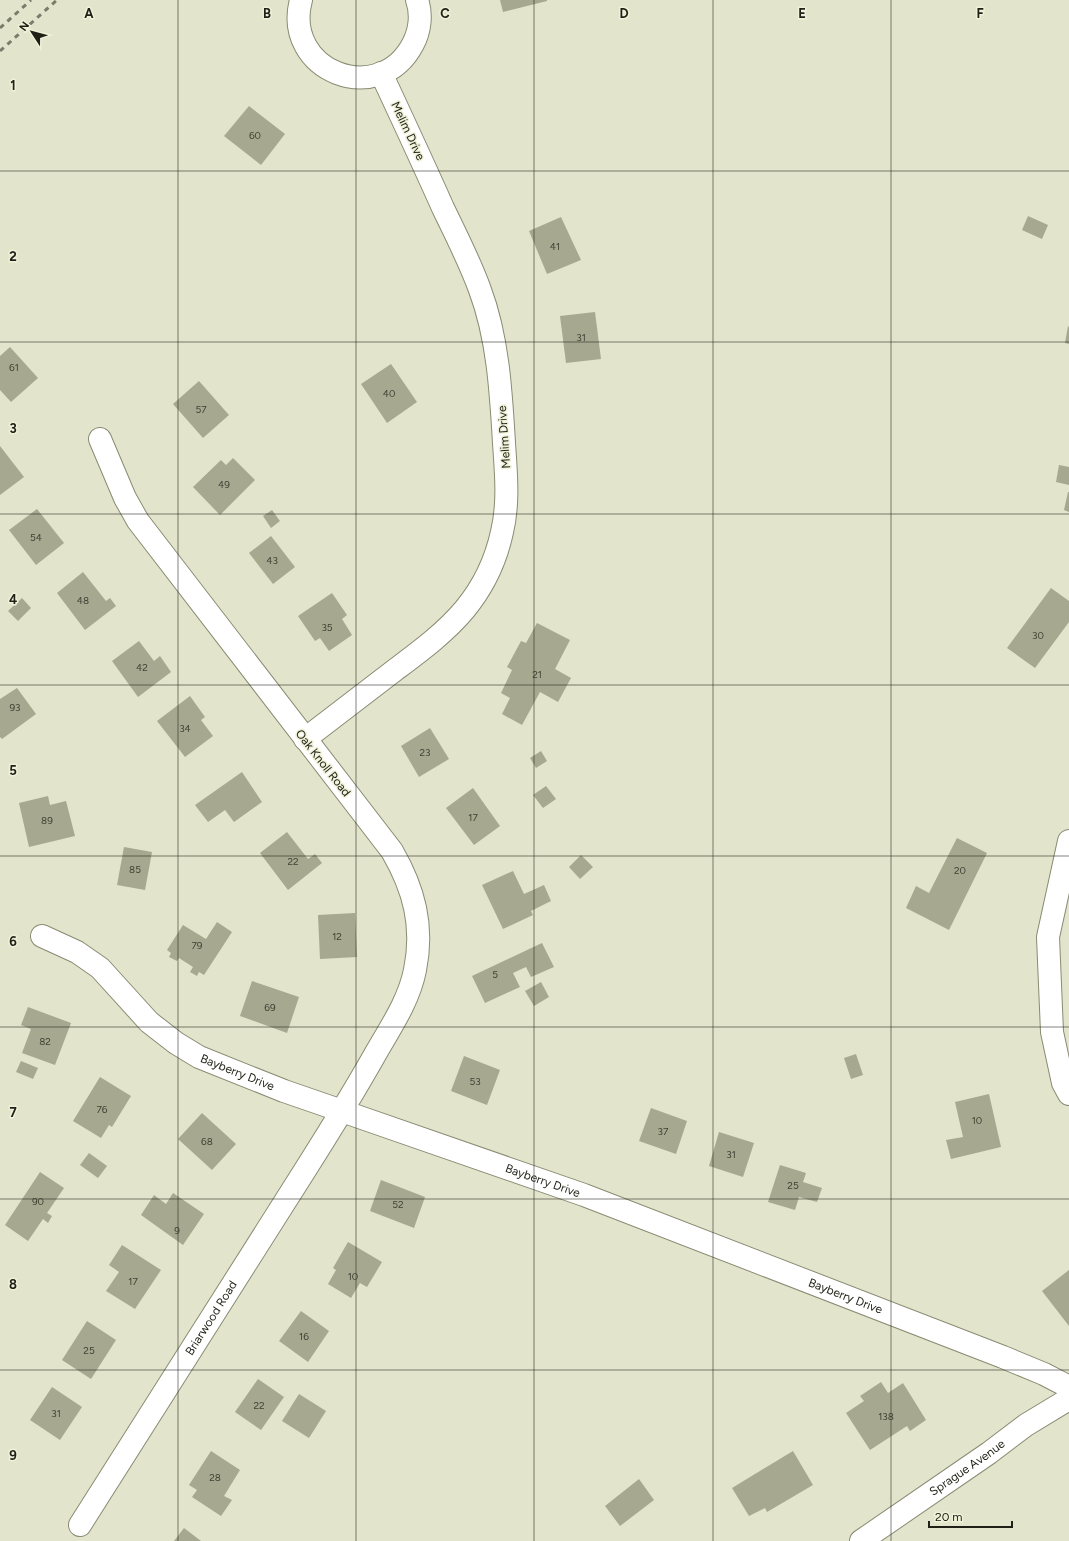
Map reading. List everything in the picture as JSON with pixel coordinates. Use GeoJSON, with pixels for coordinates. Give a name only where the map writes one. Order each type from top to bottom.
{"type":"FeatureCollection","features":[{"type":"Feature","properties":{"kind":"street"},"geometry":{"type":"LineString","coordinates":[[301,0],[298,22],[301,35],[315,60],[339,75],[353,77],[368,77],[392,68],[410,51],[415,40],[420,16],[417,0]]}},
{"type":"Feature","properties":{"kind":"street","name":"Melim Drive"},"geometry":{"type":"LineString","coordinates":[[305,739],[429,644],[451,625],[465,609],[484,580],[492,564],[503,532],[506,514],[506,480],[501,400],[495,351],[480,290],[467,257],[381,73]]}},
{"type":"Feature","properties":{"kind":"street","name":"Oak Knoll Road"},"geometry":{"type":"LineString","coordinates":[[100,439],[124,498],[138,521],[392,852],[400,865],[412,894],[418,924],[418,948],[415,971],[405,1001],[342,1112]]}},
{"type":"Feature","properties":{"kind":"street"},"geometry":{"type":"LineString","coordinates":[[1069,841],[1048,937],[1052,1032],[1063,1083],[1069,1094]]}},
{"type":"Feature","properties":{"kind":"street","name":"Bayberry Drive"},"geometry":{"type":"LineString","coordinates":[[42,936],[77,952],[100,968],[149,1022],[176,1044],[206,1060],[342,1112],[584,1194],[1003,1357],[1044,1374],[1069,1387]]}},
{"type":"Feature","properties":{"kind":"street","name":"Briarwood Road"},"geometry":{"type":"LineString","coordinates":[[80,1525],[342,1112]]}},
{"type":"Feature","properties":{"kind":"street","name":"Sprague Avenue"},"geometry":{"type":"LineString","coordinates":[[861,1541],[989,1453],[1026,1425],[1069,1399]]}},
{"type":"Feature","properties":{"kind":"building"},"geometry":{"type":"Polygon","coordinates":[[[500,0],[547,0],[547,1],[503,12],[500,0]]]}},
{"type":"Feature","properties":{"kind":"building"},"geometry":{"type":"Polygon","coordinates":[[[249,106],[285,134],[261,165],[224,136],[249,106]]]}},
{"type":"Feature","properties":{"kind":"building"},"geometry":{"type":"Polygon","coordinates":[[[1028,216],[1048,225],[1042,239],[1022,230],[1028,216]]]}},
{"type":"Feature","properties":{"kind":"building"},"geometry":{"type":"Polygon","coordinates":[[[561,217],[581,260],[547,274],[529,231],[561,217]]]}},
{"type":"Feature","properties":{"kind":"building"},"geometry":{"type":"Polygon","coordinates":[[[595,312],[601,359],[566,363],[560,316],[595,312]]]}},
{"type":"Feature","properties":{"kind":"building"},"geometry":{"type":"Polygon","coordinates":[[[1068,326],[1069,327],[1069,344],[1065,343],[1068,326]]]}},
{"type":"Feature","properties":{"kind":"building"},"geometry":{"type":"Polygon","coordinates":[[[10,347],[38,378],[11,402],[0,390],[0,356],[10,347]]]}},
{"type":"Feature","properties":{"kind":"building"},"geometry":{"type":"Polygon","coordinates":[[[391,364],[417,402],[387,423],[361,384],[391,364]]]}},
{"type":"Feature","properties":{"kind":"building"},"geometry":{"type":"Polygon","coordinates":[[[199,381],[229,415],[203,438],[173,404],[199,381]]]}},
{"type":"Feature","properties":{"kind":"building"},"geometry":{"type":"Polygon","coordinates":[[[0,446],[24,477],[0,495],[0,446]]]}},
{"type":"Feature","properties":{"kind":"building"},"geometry":{"type":"Polygon","coordinates":[[[233,458],[255,480],[220,515],[193,487],[221,460],[226,465],[233,458]]]}},
{"type":"Feature","properties":{"kind":"building"},"geometry":{"type":"Polygon","coordinates":[[[1059,465],[1069,467],[1069,485],[1056,482],[1059,465]]]}},
{"type":"Feature","properties":{"kind":"building"},"geometry":{"type":"Polygon","coordinates":[[[1069,492],[1069,512],[1064,510],[1069,492]]]}},
{"type":"Feature","properties":{"kind":"building"},"geometry":{"type":"Polygon","coordinates":[[[37,509],[64,543],[36,565],[9,530],[37,509]]]}},
{"type":"Feature","properties":{"kind":"building"},"geometry":{"type":"Polygon","coordinates":[[[272,510],[280,521],[271,528],[263,516],[272,510]]]}},
{"type":"Feature","properties":{"kind":"building"},"geometry":{"type":"Polygon","coordinates":[[[271,536],[295,567],[273,584],[249,553],[271,536]]]}},
{"type":"Feature","properties":{"kind":"building"},"geometry":{"type":"Polygon","coordinates":[[[83,572],[106,601],[110,598],[116,606],[85,630],[57,593],[83,572]]]}},
{"type":"Feature","properties":{"kind":"building"},"geometry":{"type":"Polygon","coordinates":[[[1051,588],[1069,601],[1069,622],[1035,668],[1007,648],[1051,588]]]}},
{"type":"Feature","properties":{"kind":"building"},"geometry":{"type":"Polygon","coordinates":[[[332,593],[347,615],[342,619],[352,635],[329,651],[320,638],[315,641],[298,616],[332,593]]]}},
{"type":"Feature","properties":{"kind":"building"},"geometry":{"type":"Polygon","coordinates":[[[22,598],[31,608],[18,621],[8,611],[22,598]]]}},
{"type":"Feature","properties":{"kind":"building"},"geometry":{"type":"Polygon","coordinates":[[[537,623],[570,640],[555,669],[571,678],[558,702],[540,692],[522,725],[502,714],[510,698],[501,693],[512,670],[507,667],[521,641],[526,643],[537,623]]]}},
{"type":"Feature","properties":{"kind":"building"},"geometry":{"type":"Polygon","coordinates":[[[139,641],[154,661],[160,656],[171,672],[138,697],[112,661],[139,641]]]}},
{"type":"Feature","properties":{"kind":"building"},"geometry":{"type":"Polygon","coordinates":[[[17,688],[36,714],[2,739],[0,737],[0,699],[17,688]]]}},
{"type":"Feature","properties":{"kind":"building"},"geometry":{"type":"Polygon","coordinates":[[[190,696],[205,717],[201,720],[213,736],[185,757],[157,721],[190,696]]]}},
{"type":"Feature","properties":{"kind":"building"},"geometry":{"type":"Polygon","coordinates":[[[430,728],[449,759],[419,777],[401,746],[430,728]]]}},
{"type":"Feature","properties":{"kind":"building"},"geometry":{"type":"Polygon","coordinates":[[[541,751],[547,761],[536,768],[530,758],[541,751]]]}},
{"type":"Feature","properties":{"kind":"building"},"geometry":{"type":"Polygon","coordinates":[[[242,772],[262,802],[234,822],[225,810],[208,822],[195,805],[242,772]]]}},
{"type":"Feature","properties":{"kind":"building"},"geometry":{"type":"Polygon","coordinates":[[[546,786],[556,799],[543,808],[533,795],[546,786]]]}},
{"type":"Feature","properties":{"kind":"building"},"geometry":{"type":"Polygon","coordinates":[[[473,788],[500,826],[474,845],[446,808],[473,788]]]}},
{"type":"Feature","properties":{"kind":"building"},"geometry":{"type":"Polygon","coordinates":[[[48,796],[50,805],[66,801],[75,836],[29,847],[19,803],[48,796]]]}},
{"type":"Feature","properties":{"kind":"building"},"geometry":{"type":"Polygon","coordinates":[[[287,832],[308,859],[315,854],[322,863],[288,890],[260,853],[287,832]]]}},
{"type":"Feature","properties":{"kind":"building"},"geometry":{"type":"Polygon","coordinates":[[[957,838],[987,853],[949,930],[906,908],[916,886],[929,893],[957,838]]]}},
{"type":"Feature","properties":{"kind":"building"},"geometry":{"type":"Polygon","coordinates":[[[124,847],[152,852],[145,890],[117,885],[124,847]]]}},
{"type":"Feature","properties":{"kind":"building"},"geometry":{"type":"Polygon","coordinates":[[[581,855],[593,867],[580,879],[569,867],[581,855]]]}},
{"type":"Feature","properties":{"kind":"building"},"geometry":{"type":"Polygon","coordinates":[[[513,871],[524,894],[544,885],[551,901],[531,911],[533,915],[503,929],[482,885],[513,871]]]}},
{"type":"Feature","properties":{"kind":"building"},"geometry":{"type":"Polygon","coordinates":[[[355,913],[357,957],[320,959],[318,915],[355,913]]]}},
{"type":"Feature","properties":{"kind":"building"},"geometry":{"type":"Polygon","coordinates":[[[217,922],[232,932],[204,975],[199,972],[197,976],[190,972],[193,967],[179,958],[177,961],[169,957],[171,953],[167,950],[183,925],[206,939],[217,922]]]}},
{"type":"Feature","properties":{"kind":"building"},"geometry":{"type":"Polygon","coordinates":[[[542,943],[554,967],[531,977],[526,967],[513,973],[520,987],[485,1003],[472,976],[542,943]]]}},
{"type":"Feature","properties":{"kind":"building"},"geometry":{"type":"Polygon","coordinates":[[[252,981],[299,997],[287,1033],[240,1016],[252,981]]]}},
{"type":"Feature","properties":{"kind":"building"},"geometry":{"type":"Polygon","coordinates":[[[541,982],[549,997],[534,1006],[525,991],[541,982]]]}},
{"type":"Feature","properties":{"kind":"building"},"geometry":{"type":"Polygon","coordinates":[[[28,1007],[71,1023],[55,1065],[22,1053],[31,1029],[21,1025],[28,1007]]]}},
{"type":"Feature","properties":{"kind":"building"},"geometry":{"type":"Polygon","coordinates":[[[856,1054],[863,1075],[851,1079],[844,1058],[856,1054]]]}},
{"type":"Feature","properties":{"kind":"building"},"geometry":{"type":"Polygon","coordinates":[[[464,1056],[500,1070],[487,1105],[451,1091],[464,1056]]]}},
{"type":"Feature","properties":{"kind":"building"},"geometry":{"type":"Polygon","coordinates":[[[21,1061],[38,1068],[33,1079],[16,1072],[21,1061]]]}},
{"type":"Feature","properties":{"kind":"building"},"geometry":{"type":"Polygon","coordinates":[[[100,1077],[131,1096],[112,1127],[109,1125],[101,1138],[73,1121],[100,1077]]]}},
{"type":"Feature","properties":{"kind":"building"},"geometry":{"type":"Polygon","coordinates":[[[989,1094],[1001,1147],[951,1159],[946,1140],[963,1137],[955,1102],[989,1094]]]}},
{"type":"Feature","properties":{"kind":"building"},"geometry":{"type":"Polygon","coordinates":[[[651,1108],[687,1121],[676,1154],[639,1141],[651,1108]]]}},
{"type":"Feature","properties":{"kind":"building"},"geometry":{"type":"Polygon","coordinates":[[[202,1113],[236,1144],[212,1170],[178,1139],[202,1113]]]}},
{"type":"Feature","properties":{"kind":"building"},"geometry":{"type":"Polygon","coordinates":[[[719,1132],[754,1143],[743,1177],[709,1166],[719,1132]]]}},
{"type":"Feature","properties":{"kind":"building"},"geometry":{"type":"Polygon","coordinates":[[[89,1153],[107,1166],[98,1178],[80,1165],[89,1153]]]}},
{"type":"Feature","properties":{"kind":"building"},"geometry":{"type":"Polygon","coordinates":[[[780,1165],[806,1173],[803,1182],[822,1188],[817,1202],[799,1197],[795,1210],[768,1202],[780,1165]]]}},
{"type":"Feature","properties":{"kind":"building"},"geometry":{"type":"Polygon","coordinates":[[[40,1172],[64,1188],[47,1213],[52,1216],[48,1223],[43,1219],[28,1241],[5,1225],[40,1172]]]}},
{"type":"Feature","properties":{"kind":"building"},"geometry":{"type":"Polygon","coordinates":[[[381,1180],[425,1197],[414,1228],[370,1211],[381,1180]]]}},
{"type":"Feature","properties":{"kind":"building"},"geometry":{"type":"Polygon","coordinates":[[[173,1193],[204,1214],[183,1245],[141,1215],[154,1195],[166,1204],[173,1193]]]}},
{"type":"Feature","properties":{"kind":"building"},"geometry":{"type":"Polygon","coordinates":[[[348,1242],[382,1262],[367,1287],[360,1283],[351,1298],[328,1284],[336,1270],[333,1268],[348,1242]]]}},
{"type":"Feature","properties":{"kind":"building"},"geometry":{"type":"Polygon","coordinates":[[[122,1245],[161,1270],[135,1309],[106,1291],[119,1272],[109,1265],[122,1245]]]}},
{"type":"Feature","properties":{"kind":"building"},"geometry":{"type":"Polygon","coordinates":[[[1069,1270],[1069,1326],[1042,1291],[1069,1270]]]}},
{"type":"Feature","properties":{"kind":"building"},"geometry":{"type":"Polygon","coordinates":[[[301,1311],[329,1331],[308,1362],[279,1341],[301,1311]]]}},
{"type":"Feature","properties":{"kind":"building"},"geometry":{"type":"Polygon","coordinates":[[[87,1321],[116,1340],[91,1379],[62,1360],[87,1321]]]}},
{"type":"Feature","properties":{"kind":"building"},"geometry":{"type":"Polygon","coordinates":[[[258,1379],[284,1397],[261,1430],[235,1412],[258,1379]]]}},
{"type":"Feature","properties":{"kind":"building"},"geometry":{"type":"Polygon","coordinates":[[[881,1382],[888,1393],[903,1383],[926,1420],[910,1431],[907,1426],[870,1450],[846,1413],[864,1401],[860,1396],[881,1382]]]}},
{"type":"Feature","properties":{"kind":"building"},"geometry":{"type":"Polygon","coordinates":[[[52,1387],[82,1407],[60,1440],[30,1420],[52,1387]]]}},
{"type":"Feature","properties":{"kind":"building"},"geometry":{"type":"Polygon","coordinates":[[[299,1394],[326,1411],[309,1438],[282,1421],[299,1394]]]}},
{"type":"Feature","properties":{"kind":"building"},"geometry":{"type":"Polygon","coordinates":[[[211,1451],[240,1470],[224,1496],[232,1500],[221,1516],[192,1497],[197,1490],[189,1485],[211,1451]]]}},
{"type":"Feature","properties":{"kind":"building"},"geometry":{"type":"Polygon","coordinates":[[[793,1451],[813,1485],[767,1512],[765,1508],[749,1516],[732,1488],[793,1451]]]}},
{"type":"Feature","properties":{"kind":"building"},"geometry":{"type":"Polygon","coordinates":[[[639,1479],[654,1500],[620,1526],[605,1506],[639,1479]]]}},
{"type":"Feature","properties":{"kind":"building"},"geometry":{"type":"Polygon","coordinates":[[[184,1528],[201,1541],[174,1541],[184,1528]]]}},
{"type":"Feature","properties":{"kind":"railway"},"geometry":{"type":"LineString","coordinates":[[0,28],[31,0]]}},
{"type":"Feature","properties":{"kind":"railway"},"geometry":{"type":"LineString","coordinates":[[0,51],[57,0]]}}]}
